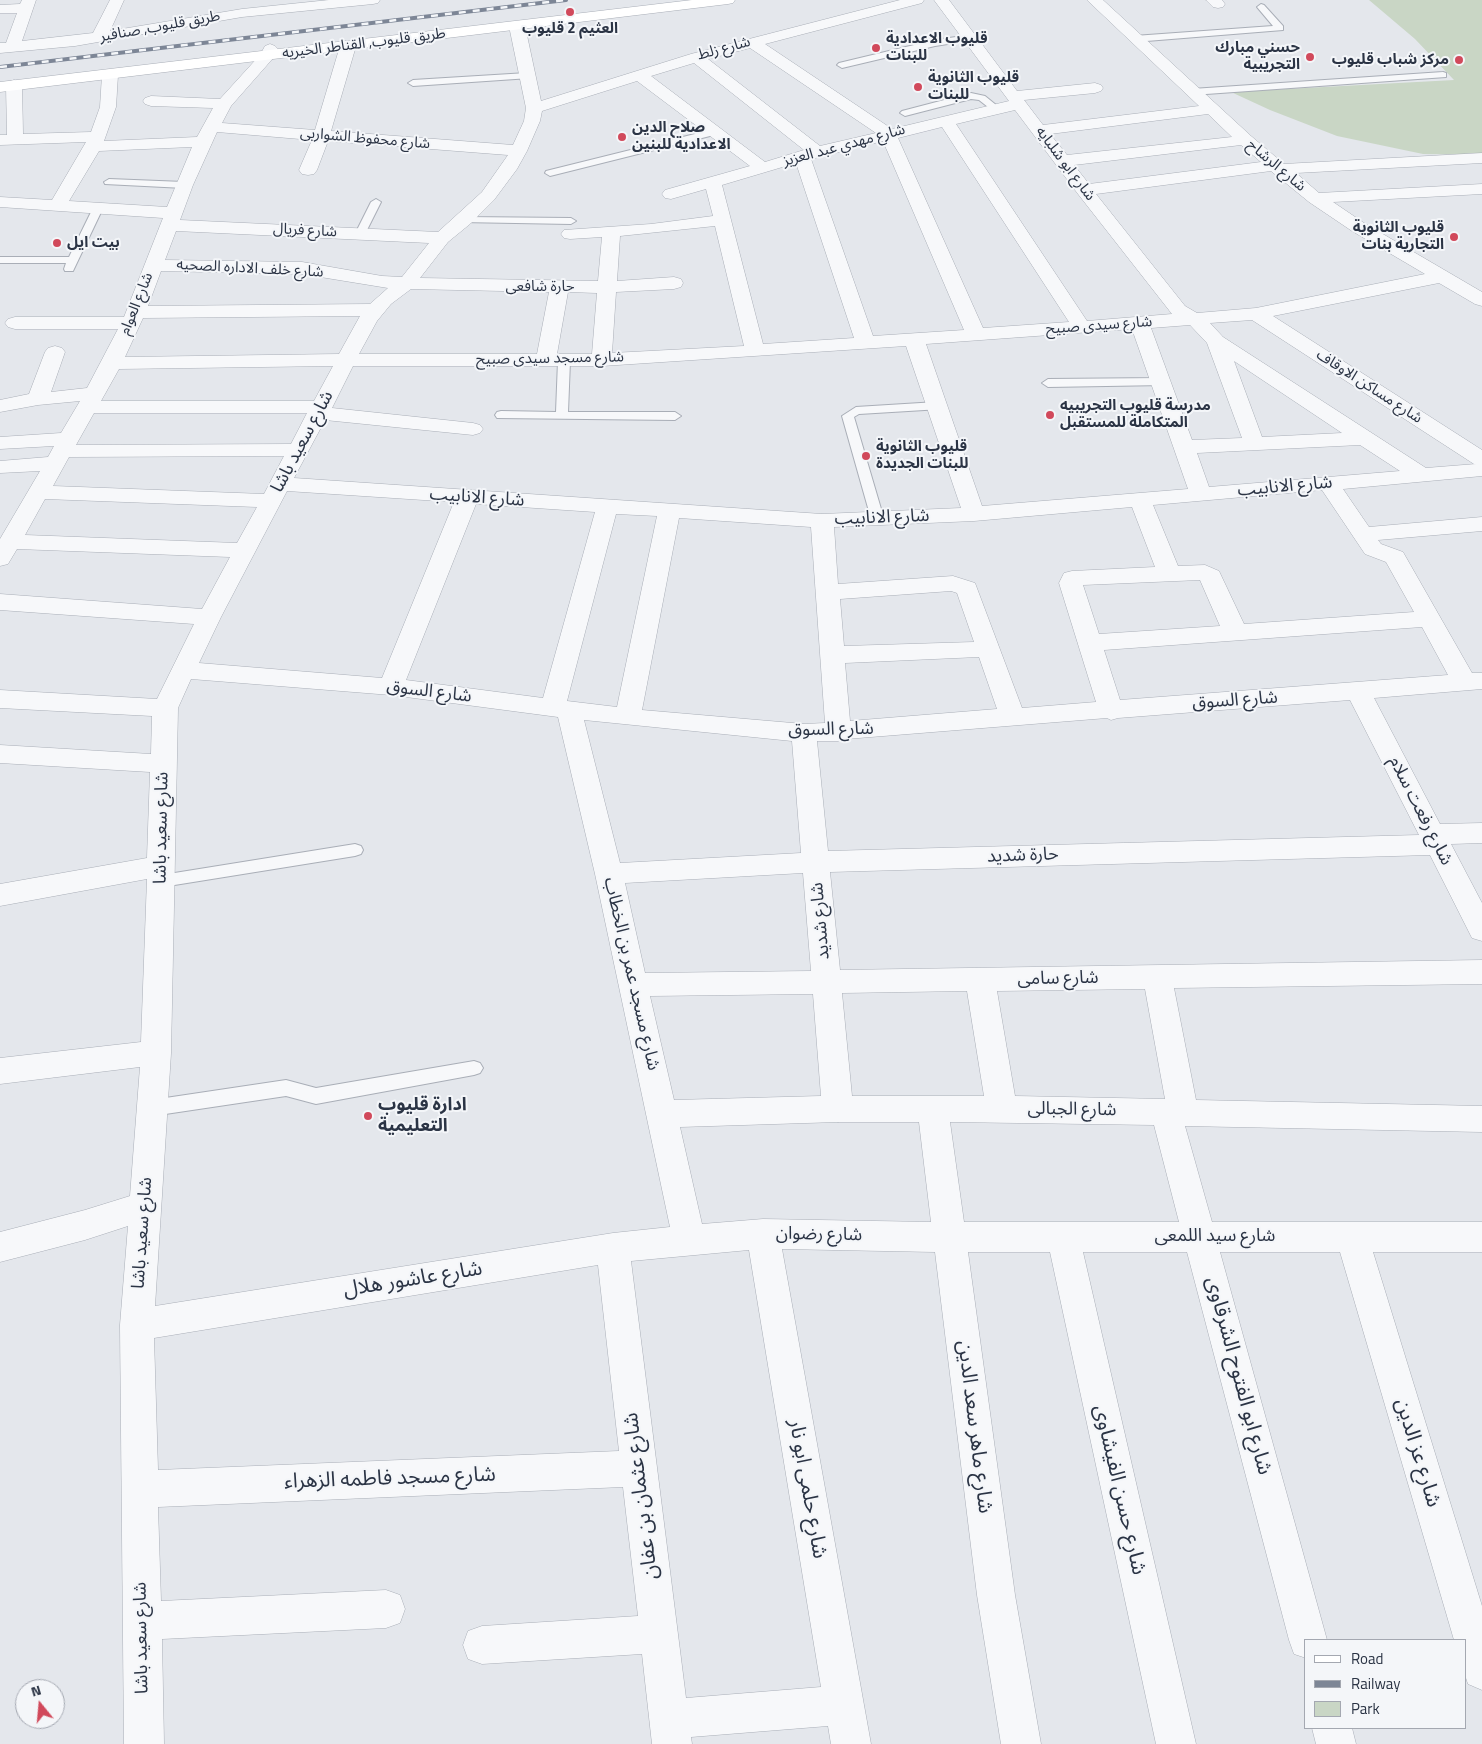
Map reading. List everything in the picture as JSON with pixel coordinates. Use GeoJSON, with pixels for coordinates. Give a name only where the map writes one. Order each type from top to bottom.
{"type":"FeatureCollection","features":[{"type":"Feature","properties":{"kind":"main road","name":"طريق قليوب, القناطر الخيريه"},"geometry":{"type":"LineString","coordinates":[[5,84],[671,0]]}},
{"type":"Feature","properties":{"kind":"main road","name":"طريق قليوب, القناطر الخيريه"},"geometry":{"type":"LineString","coordinates":[[5,84],[110,76],[268,52],[348,46],[728,0]]}},
{"type":"Feature","properties":{"kind":"street"},"geometry":{"type":"LineString","coordinates":[[99,38],[118,0]]}},
{"type":"Feature","properties":{"kind":"street","name":"طريق قليوب, صنافير"},"geometry":{"type":"LineString","coordinates":[[6,48],[99,38],[202,18],[373,0]]}},
{"type":"Feature","properties":{"kind":"street","name":"شارع زلط"},"geometry":{"type":"LineString","coordinates":[[534,108],[696,57],[917,0]]}},
{"type":"Feature","properties":{"kind":"street","name":"شارع ابو شلبايه"},"geometry":{"type":"LineString","coordinates":[[942,0],[1084,190],[1178,310],[1196,320],[1216,341]]}},
{"type":"Feature","properties":{"kind":"street","name":"شارع الرشاح"},"geometry":{"type":"LineString","coordinates":[[1094,0],[1245,140],[1315,198],[1358,227],[1482,300]]}},
{"type":"Feature","properties":{"kind":"street"},"geometry":{"type":"LineString","coordinates":[[0,9],[27,4]]}},
{"type":"Feature","properties":{"kind":"street"},"geometry":{"type":"LineString","coordinates":[[6,48],[27,4]]}},
{"type":"Feature","properties":{"kind":"street","name":"شارع سعيد باشا"},"geometry":{"type":"LineString","coordinates":[[144,1744],[137,1325],[156,1053],[165,708],[182,670],[244,550],[374,310],[406,284],[442,238],[464,220],[497,185],[519,151],[532,121],[534,108],[517,26]]}},
{"type":"Feature","properties":{"kind":"street"},"geometry":{"type":"LineString","coordinates":[[752,42],[888,134],[976,335]]}},
{"type":"Feature","properties":{"kind":"street"},"geometry":{"type":"LineString","coordinates":[[308,170],[322,135],[348,46]]}},
{"type":"Feature","properties":{"kind":"street","name":"شارع العوام"},"geometry":{"type":"LineString","coordinates":[[5,551],[112,363],[133,318],[184,185],[207,135],[224,104],[268,52]]}},
{"type":"Feature","properties":{"kind":"street"},"geometry":{"type":"LineString","coordinates":[[696,57],[809,154],[865,342]]}},
{"type":"Feature","properties":{"kind":"street"},"geometry":{"type":"LineString","coordinates":[[638,74],[763,168]]}},
{"type":"Feature","properties":{"kind":"street"},"geometry":{"type":"LineString","coordinates":[[58,205],[95,142],[108,107],[110,76]]}},
{"type":"Feature","properties":{"kind":"street","name":"شارع مهدي عبد العزيز"},"geometry":{"type":"LineString","coordinates":[[671,194],[809,154],[996,109],[1012,95],[1090,82]]}},
{"type":"Feature","properties":{"kind":"street"},"geometry":{"type":"LineString","coordinates":[[5,84],[8,140]]}},
{"type":"Feature","properties":{"kind":"street"},"geometry":{"type":"LineString","coordinates":[[151,101],[224,104]]}},
{"type":"Feature","properties":{"kind":"street"},"geometry":{"type":"LineString","coordinates":[[1039,130],[1211,109]]}},
{"type":"Feature","properties":{"kind":"street"},"geometry":{"type":"LineString","coordinates":[[946,121],[1081,326]]}},
{"type":"Feature","properties":{"kind":"street","name":"شارع محفوظ الشواربى"},"geometry":{"type":"LineString","coordinates":[[8,140],[95,142],[207,135],[322,135],[519,151]]}},
{"type":"Feature","properties":{"kind":"street"},"geometry":{"type":"LineString","coordinates":[[1062,161],[1245,140]]}},
{"type":"Feature","properties":{"kind":"street"},"geometry":{"type":"LineString","coordinates":[[1084,190],[1276,167],[1482,158]]}},
{"type":"Feature","properties":{"kind":"street"},"geometry":{"type":"LineString","coordinates":[[714,182],[755,351]]}},
{"type":"Feature","properties":{"kind":"street"},"geometry":{"type":"LineString","coordinates":[[1315,198],[1482,189]]}},
{"type":"Feature","properties":{"kind":"street","name":"شارع فريال"},"geometry":{"type":"LineString","coordinates":[[0,202],[98,208],[171,219],[360,234],[442,238]]}},
{"type":"Feature","properties":{"kind":"street"},"geometry":{"type":"LineString","coordinates":[[570,228],[611,232],[723,220]]}},
{"type":"Feature","properties":{"kind":"street"},"geometry":{"type":"LineString","coordinates":[[602,360],[609,287],[611,232]]}},
{"type":"Feature","properties":{"kind":"street","name":"شارع خلف الاداره الصحيه"},"geometry":{"type":"LineString","coordinates":[[153,265],[302,268],[326,271],[359,279],[406,284]]}},
{"type":"Feature","properties":{"kind":"street","name":"شارع سيدى صبيح"},"geometry":{"type":"LineString","coordinates":[[755,351],[1081,326],[1196,320],[1256,314],[1440,277]]}},
{"type":"Feature","properties":{"kind":"street","name":"حارة شافعى"},"geometry":{"type":"LineString","coordinates":[[406,284],[560,288],[674,283]]}},
{"type":"Feature","properties":{"kind":"street"},"geometry":{"type":"LineString","coordinates":[[555,361],[560,288]]}},
{"type":"Feature","properties":{"kind":"street"},"geometry":{"type":"LineString","coordinates":[[15,323],[374,310]]}},
{"type":"Feature","properties":{"kind":"street","name":"شارع مساكن الاوقاف"},"geometry":{"type":"LineString","coordinates":[[1256,314],[1482,459]]}},
{"type":"Feature","properties":{"kind":"street"},"geometry":{"type":"LineString","coordinates":[[1140,323],[1201,495]]}},
{"type":"Feature","properties":{"kind":"street"},"geometry":{"type":"LineString","coordinates":[[914,339],[974,514]]}},
{"type":"Feature","properties":{"kind":"street"},"geometry":{"type":"LineString","coordinates":[[1216,341],[1421,475]]}},
{"type":"Feature","properties":{"kind":"street"},"geometry":{"type":"LineString","coordinates":[[1216,341],[1254,444]]}},
{"type":"Feature","properties":{"kind":"street","name":"شارع مسجد سيدى صبيح"},"geometry":{"type":"LineString","coordinates":[[112,363],[346,360],[555,361],[755,351]]}},
{"type":"Feature","properties":{"kind":"street"},"geometry":{"type":"LineString","coordinates":[[38,399],[55,352]]}},
{"type":"Feature","properties":{"kind":"street"},"geometry":{"type":"LineString","coordinates":[[0,406],[38,399],[320,410],[473,429]]}},
{"type":"Feature","properties":{"kind":"street"},"geometry":{"type":"LineString","coordinates":[[1184,447],[1365,438]]}},
{"type":"Feature","properties":{"kind":"street"},"geometry":{"type":"LineString","coordinates":[[0,443],[61,451],[299,450]]}},
{"type":"Feature","properties":{"kind":"street"},"geometry":{"type":"LineString","coordinates":[[0,467],[61,451]]}},
{"type":"Feature","properties":{"kind":"street","name":"شارع الانابيب"},"geometry":{"type":"LineString","coordinates":[[38,492],[276,492],[467,498],[822,521],[974,514],[1482,470]]}},
{"type":"Feature","properties":{"kind":"street"},"geometry":{"type":"LineString","coordinates":[[1328,483],[1373,549],[1395,557],[1429,618],[1473,682]]}},
{"type":"Feature","properties":{"kind":"street"},"geometry":{"type":"LineString","coordinates":[[391,687],[467,498]]}},
{"type":"Feature","properties":{"kind":"street"},"geometry":{"type":"LineString","coordinates":[[1140,500],[1169,573]]}},
{"type":"Feature","properties":{"kind":"street"},"geometry":{"type":"LineString","coordinates":[[561,709],[607,507]]}},
{"type":"Feature","properties":{"kind":"street"},"geometry":{"type":"LineString","coordinates":[[628,717],[669,510]]}},
{"type":"Feature","properties":{"kind":"street"},"geometry":{"type":"LineString","coordinates":[[0,512],[26,514]]}},
{"type":"Feature","properties":{"kind":"street"},"geometry":{"type":"LineString","coordinates":[[822,521],[838,732]]}},
{"type":"Feature","properties":{"kind":"street"},"geometry":{"type":"LineString","coordinates":[[1363,534],[1482,524]]}},
{"type":"Feature","properties":{"kind":"street"},"geometry":{"type":"LineString","coordinates":[[5,551],[244,550]]}},
{"type":"Feature","properties":{"kind":"street"},"geometry":{"type":"LineString","coordinates":[[1111,711],[1071,580],[1077,577],[1203,571],[1210,575],[1235,632]]}},
{"type":"Feature","properties":{"kind":"street"},"geometry":{"type":"LineString","coordinates":[[828,592],[953,583],[963,586],[970,591],[1013,718]]}},
{"type":"Feature","properties":{"kind":"street"},"geometry":{"type":"LineString","coordinates":[[0,602],[209,617]]}},
{"type":"Feature","properties":{"kind":"street"},"geometry":{"type":"LineString","coordinates":[[1090,643],[1429,618]]}},
{"type":"Feature","properties":{"kind":"street"},"geometry":{"type":"LineString","coordinates":[[832,655],[989,649]]}},
{"type":"Feature","properties":{"kind":"street","name":"شارع السوق"},"geometry":{"type":"LineString","coordinates":[[182,670],[391,687],[628,717],[804,733],[838,732],[1473,682]]}},
{"type":"Feature","properties":{"kind":"street","name":"شارع رفعت سلام"},"geometry":{"type":"LineString","coordinates":[[1358,691],[1482,930]]}},
{"type":"Feature","properties":{"kind":"street"},"geometry":{"type":"LineString","coordinates":[[0,699],[165,708]]}},
{"type":"Feature","properties":{"kind":"street","name":"شارع مسجد عمر بن الخطاب"},"geometry":{"type":"LineString","coordinates":[[561,709],[608,874],[662,1114],[688,1240]]}},
{"type":"Feature","properties":{"kind":"street","name":"شارع شديد"},"geometry":{"type":"LineString","coordinates":[[804,733],[838,1109]]}},
{"type":"Feature","properties":{"kind":"street"},"geometry":{"type":"LineString","coordinates":[[0,754],[163,764]]}},
{"type":"Feature","properties":{"kind":"street","name":"حارة شديد"},"geometry":{"type":"LineString","coordinates":[[608,874],[815,862],[1435,840],[1482,833]]}},
{"type":"Feature","properties":{"kind":"street"},"geometry":{"type":"LineString","coordinates":[[0,895],[162,873]]}},
{"type":"Feature","properties":{"kind":"street","name":"شارع سامى"},"geometry":{"type":"LineString","coordinates":[[633,985],[1482,972]]}},
{"type":"Feature","properties":{"kind":"street","name":"شارع ابو الفتوح الشرقاوى"},"geometry":{"type":"LineString","coordinates":[[1157,977],[1175,1112],[1201,1237],[1308,1639]]}},
{"type":"Feature","properties":{"kind":"street"},"geometry":{"type":"LineString","coordinates":[[980,980],[1002,1109]]}},
{"type":"Feature","properties":{"kind":"street"},"geometry":{"type":"LineString","coordinates":[[0,1071],[156,1053]]}},
{"type":"Feature","properties":{"kind":"street","name":"شارع الجبالى"},"geometry":{"type":"LineString","coordinates":[[662,1114],[838,1109],[1002,1109],[1482,1120]]}},
{"type":"Feature","properties":{"kind":"street","name":"شارع ماهر سعد الدين"},"geometry":{"type":"LineString","coordinates":[[933,1109],[996,1595],[1021,1744]]}},
{"type":"Feature","properties":{"kind":"street"},"geometry":{"type":"LineString","coordinates":[[0,1247],[85,1226],[144,1206]]}},
{"type":"Feature","properties":{"kind":"street","name":"شارع رضوان"},"geometry":{"type":"LineString","coordinates":[[688,1240],[763,1234],[949,1237]]}},
{"type":"Feature","properties":{"kind":"street","name":"شارع حلمى ابو نار"},"geometry":{"type":"LineString","coordinates":[[763,1234],[851,1744]]}},
{"type":"Feature","properties":{"kind":"street","name":"شارع حسن الفيشاوى"},"geometry":{"type":"LineString","coordinates":[[1063,1236],[1176,1744]]}},
{"type":"Feature","properties":{"kind":"street","name":"شارع عز الدين"},"geometry":{"type":"LineString","coordinates":[[1352,1236],[1482,1670]]}},
{"type":"Feature","properties":{"kind":"street","name":"شارع سيد اللمعى"},"geometry":{"type":"LineString","coordinates":[[949,1237],[1482,1236]]}},
{"type":"Feature","properties":{"kind":"street","name":"شارع عاشور هلال"},"geometry":{"type":"LineString","coordinates":[[137,1325],[613,1248],[688,1240]]}},
{"type":"Feature","properties":{"kind":"street","name":"شارع عثمان بن عفان"},"geometry":{"type":"LineString","coordinates":[[613,1248],[670,1732]]}},
{"type":"Feature","properties":{"kind":"street","name":"شارع مسجد فاطمه الزهراء"},"geometry":{"type":"LineString","coordinates":[[140,1489],[639,1468]]}},
{"type":"Feature","properties":{"kind":"street"},"geometry":{"type":"LineString","coordinates":[[142,1621],[386,1609]]}},
{"type":"Feature","properties":{"kind":"street"},"geometry":{"type":"LineString","coordinates":[[482,1645],[658,1634]]}},
{"type":"Feature","properties":{"kind":"street"},"geometry":{"type":"LineString","coordinates":[[670,1732],[844,1705]]}},
{"type":"Feature","properties":{"kind":"street"},"geometry":{"type":"LineString","coordinates":[[1332,1729],[1336,1744]]}},
{"type":"Feature","properties":{"kind":"lane"},"geometry":{"type":"LineString","coordinates":[[1134,39],[1280,28],[1261,7]]}},
{"type":"Feature","properties":{"kind":"lane"},"geometry":{"type":"LineString","coordinates":[[842,65],[930,44],[970,38]]}},
{"type":"Feature","properties":{"kind":"lane"},"geometry":{"type":"LineString","coordinates":[[1192,92],[1443,75]]}},
{"type":"Feature","properties":{"kind":"lane"},"geometry":{"type":"LineString","coordinates":[[413,83],[527,76]]}},
{"type":"Feature","properties":{"kind":"lane"},"geometry":{"type":"LineString","coordinates":[[905,113],[971,96],[982,98],[996,109]]}},
{"type":"Feature","properties":{"kind":"lane"},"geometry":{"type":"LineString","coordinates":[[550,173],[715,132]]}},
{"type":"Feature","properties":{"kind":"lane"},"geometry":{"type":"LineString","coordinates":[[109,182],[184,185]]}},
{"type":"Feature","properties":{"kind":"lane"},"geometry":{"type":"LineString","coordinates":[[360,234],[376,202]]}},
{"type":"Feature","properties":{"kind":"lane"},"geometry":{"type":"LineString","coordinates":[[0,260],[71,265],[98,208]]}},
{"type":"Feature","properties":{"kind":"lane"},"geometry":{"type":"LineString","coordinates":[[464,220],[570,228]]}},
{"type":"Feature","properties":{"kind":"lane"},"geometry":{"type":"LineString","coordinates":[[555,361],[562,416]]}},
{"type":"Feature","properties":{"kind":"lane"},"geometry":{"type":"LineString","coordinates":[[1048,383],[1161,382]]}},
{"type":"Feature","properties":{"kind":"lane"},"geometry":{"type":"LineString","coordinates":[[877,519],[848,416],[856,411],[937,406]]}},
{"type":"Feature","properties":{"kind":"lane"},"geometry":{"type":"LineString","coordinates":[[501,415],[675,416]]}},
{"type":"Feature","properties":{"kind":"lane"},"geometry":{"type":"LineString","coordinates":[[162,873],[355,850]]}},
{"type":"Feature","properties":{"kind":"lane"},"geometry":{"type":"LineString","coordinates":[[152,1108],[286,1088],[316,1096],[474,1068]]}},
{"type":"Feature","properties":{"kind":"green space","name":"مركز شباب قليوب"},"geometry":{"type":"Polygon","coordinates":[[[1369,0],[1482,0],[1482,155],[1423,154],[1337,136],[1270,110],[1231,92],[1454,80],[1415,39],[1369,0]]]}},
{"type":"Feature","properties":{"kind":"railway"},"geometry":{"type":"LineString","coordinates":[[0,67],[566,0]]}},
{"type":"Feature","properties":{"kind":"place","name":"العثيم 2 قليوب"},"geometry":{"type":"Point","coordinates":[570,12]}},
{"type":"Feature","properties":{"kind":"place","name":"قليوب الاعدادية للبنات"},"geometry":{"type":"Point","coordinates":[876,48]}},
{"type":"Feature","properties":{"kind":"place","name":"حسني مبارك التجريبية"},"geometry":{"type":"Point","coordinates":[1310,57]}},
{"type":"Feature","properties":{"kind":"place","name":"مركز شباب قليوب"},"geometry":{"type":"Point","coordinates":[1459,60]}},
{"type":"Feature","properties":{"kind":"place","name":"قليوب الثانوية للبنات"},"geometry":{"type":"Point","coordinates":[918,87]}},
{"type":"Feature","properties":{"kind":"place","name":"صلاح الدين الاعدادية للبنين"},"geometry":{"type":"Point","coordinates":[622,137]}},
{"type":"Feature","properties":{"kind":"place","name":"قليوب الثانوية التجارية بنات"},"geometry":{"type":"Point","coordinates":[1454,237]}},
{"type":"Feature","properties":{"kind":"place","name":"بيت ايل"},"geometry":{"type":"Point","coordinates":[57,243]}},
{"type":"Feature","properties":{"kind":"place","name":"مدرسة قليوب التجريبيه المتكاملة للمستقبل"},"geometry":{"type":"Point","coordinates":[1050,415]}},
{"type":"Feature","properties":{"kind":"place","name":"قليوب الثانوية للبنات الجديدة"},"geometry":{"type":"Point","coordinates":[866,456]}},
{"type":"Feature","properties":{"kind":"place","name":"ادارة قليوب التعليمية"},"geometry":{"type":"Point","coordinates":[368,1116]}}]}
